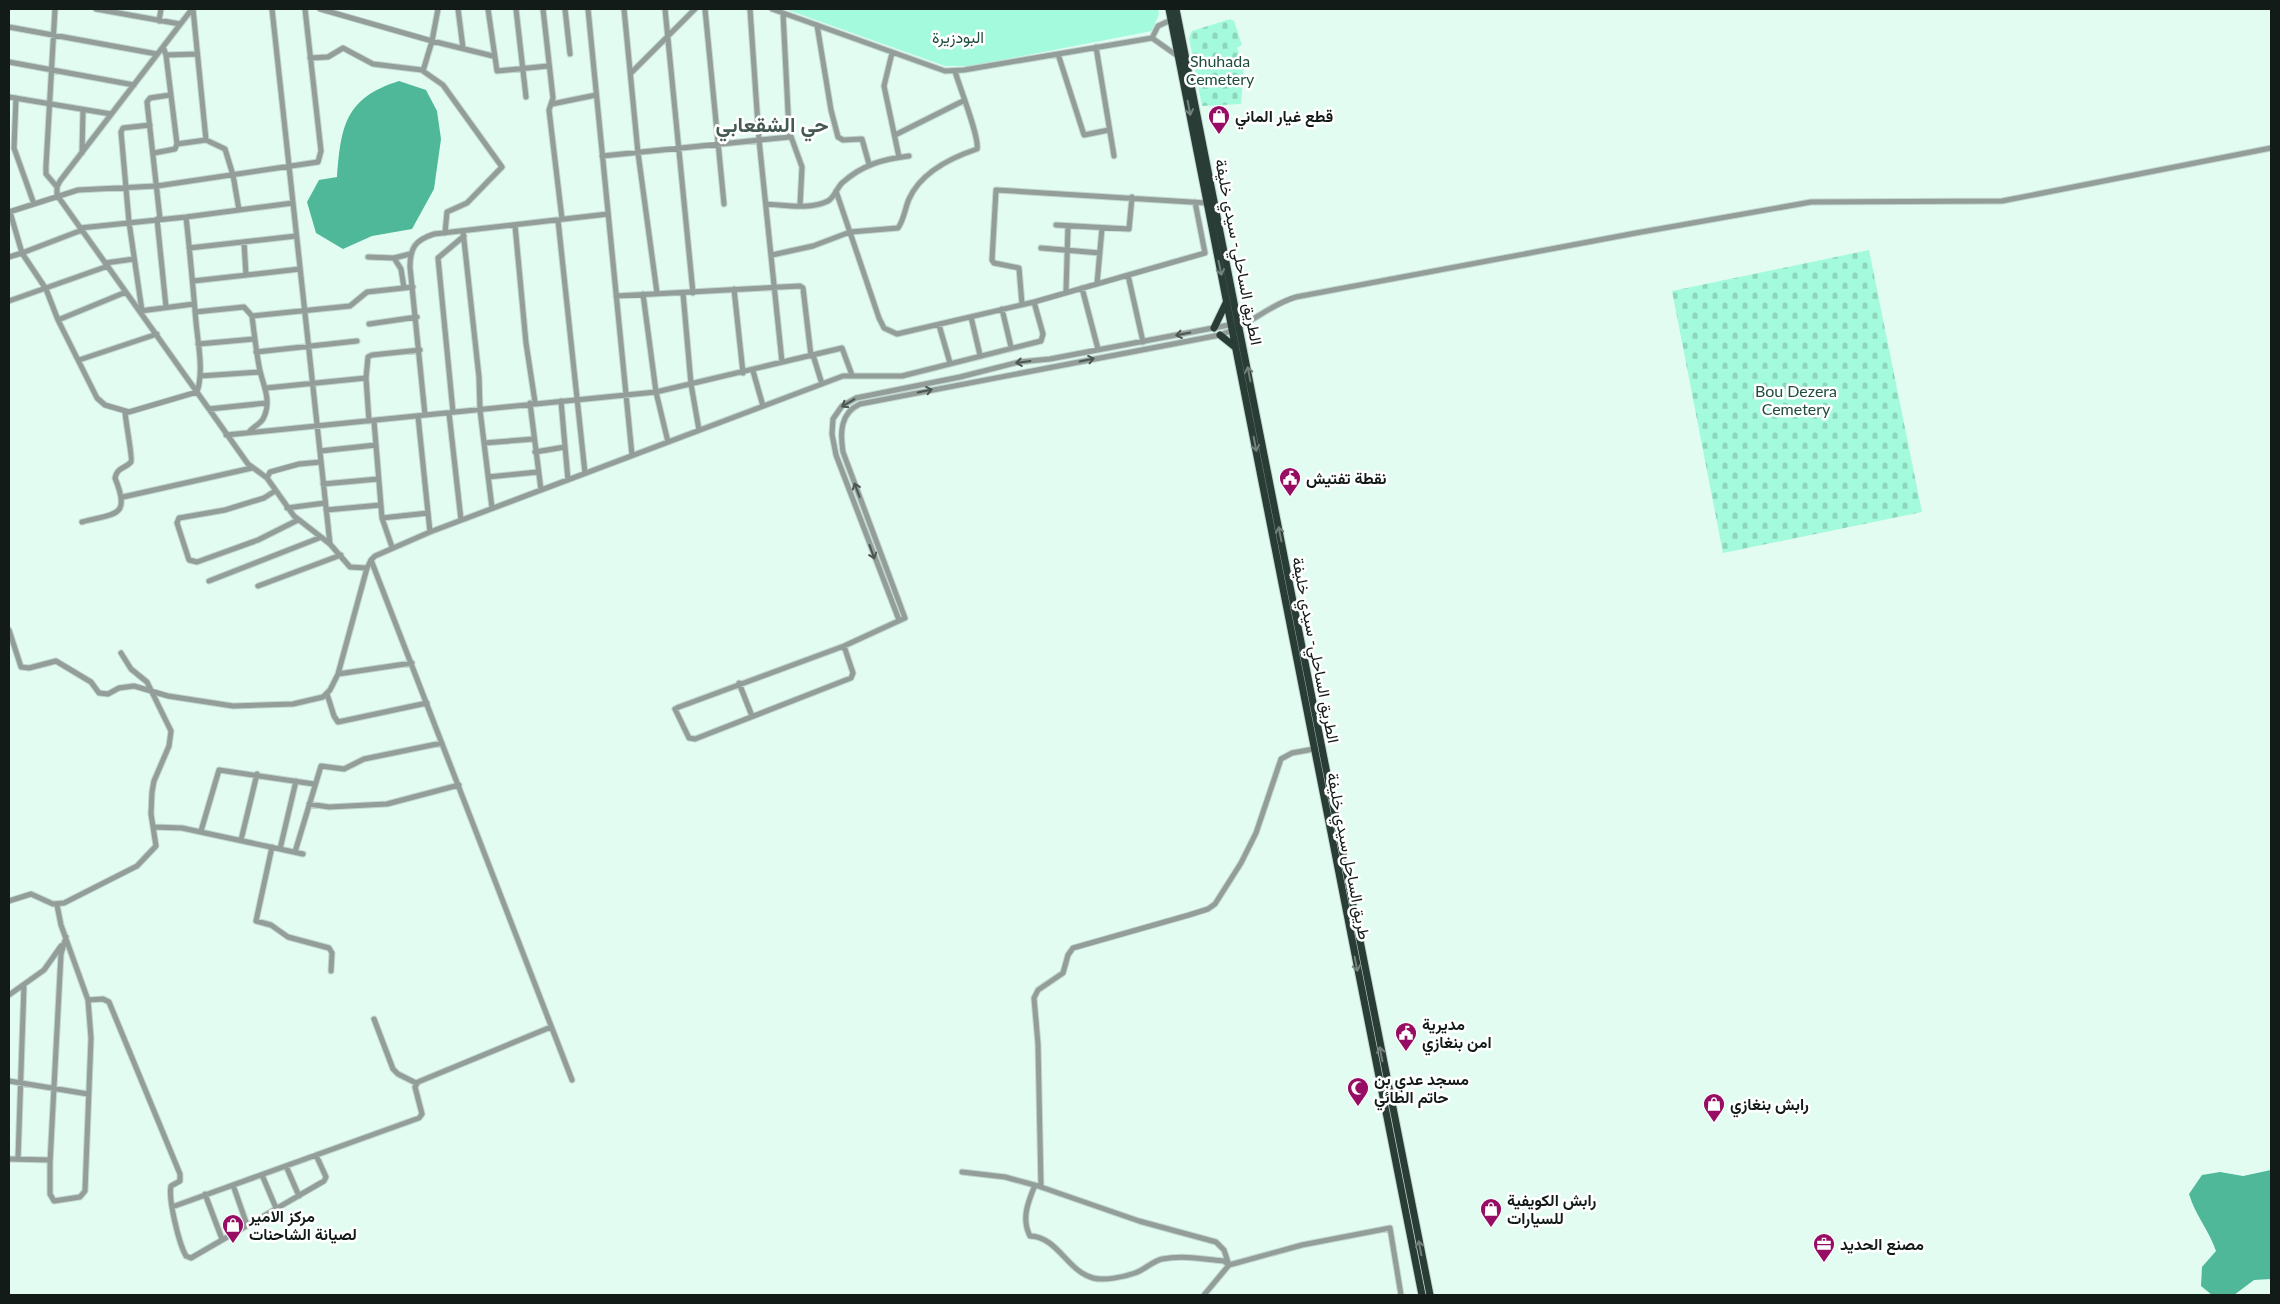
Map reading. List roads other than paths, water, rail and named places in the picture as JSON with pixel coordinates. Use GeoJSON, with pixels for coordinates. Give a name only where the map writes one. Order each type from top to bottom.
{"type":"FeatureCollection","features":[{"type":"Feature","properties":{"kind":"highway","name":"طريق الساحل سيدي خليفة"},"geometry":{"type":"LineString","coordinates":[[1169,9],[1422,1295]]}},
{"type":"Feature","properties":{"kind":"highway","name":"الطريق الساحلي- سيدي خليفة"},"geometry":{"type":"LineString","coordinates":[[1176,9],[1242,325],[1324,766],[1430,1295]]}},
{"type":"Feature","properties":{"kind":"highway"},"geometry":{"type":"LineString","coordinates":[[1214,328],[1226,303]]}},
{"type":"Feature","properties":{"kind":"highway"},"geometry":{"type":"LineString","coordinates":[[1220,335],[1235,348]]}},
{"type":"Feature","properties":{"kind":"street"},"geometry":{"type":"LineString","coordinates":[[55,9],[46,174],[57,187]]}},
{"type":"Feature","properties":{"kind":"street"},"geometry":{"type":"LineString","coordinates":[[99,9],[130,12],[159,21],[180,24]]}},
{"type":"Feature","properties":{"kind":"street"},"geometry":{"type":"LineString","coordinates":[[159,21],[161,9]]}},
{"type":"Feature","properties":{"kind":"street"},"geometry":{"type":"LineString","coordinates":[[193,9],[57,187],[57,196],[141,311],[226,435],[252,468],[267,478],[287,508],[298,520],[319,538],[330,544],[350,566],[367,568]]}},
{"type":"Feature","properties":{"kind":"street"},"geometry":{"type":"LineString","coordinates":[[193,9],[206,140]]}},
{"type":"Feature","properties":{"kind":"street"},"geometry":{"type":"LineString","coordinates":[[272,9],[296,236],[319,424],[330,544]]}},
{"type":"Feature","properties":{"kind":"street"},"geometry":{"type":"LineString","coordinates":[[197,392],[129,412],[105,405],[97,398],[80,360],[58,320],[46,289],[22,253],[10,212],[78,190],[157,186],[318,162],[321,158],[305,9]]}},
{"type":"Feature","properties":{"kind":"street"},"geometry":{"type":"LineString","coordinates":[[320,9],[337,11],[432,41],[493,56]]}},
{"type":"Feature","properties":{"kind":"street"},"geometry":{"type":"LineString","coordinates":[[422,70],[432,41],[438,9]]}},
{"type":"Feature","properties":{"kind":"street"},"geometry":{"type":"LineString","coordinates":[[458,9],[464,48]]}},
{"type":"Feature","properties":{"kind":"street"},"geometry":{"type":"LineString","coordinates":[[488,9],[493,56],[497,72],[548,66]]}},
{"type":"Feature","properties":{"kind":"street"},"geometry":{"type":"LineString","coordinates":[[516,9],[526,97]]}},
{"type":"Feature","properties":{"kind":"street"},"geometry":{"type":"LineString","coordinates":[[542,9],[552,104],[549,110],[585,473]]}},
{"type":"Feature","properties":{"kind":"street"},"geometry":{"type":"LineString","coordinates":[[565,9],[570,54]]}},
{"type":"Feature","properties":{"kind":"street"},"geometry":{"type":"LineString","coordinates":[[588,9],[632,455]]}},
{"type":"Feature","properties":{"kind":"street"},"geometry":{"type":"LineString","coordinates":[[624,9],[638,153],[658,294]]}},
{"type":"Feature","properties":{"kind":"street"},"geometry":{"type":"LineString","coordinates":[[665,9],[693,292]]}},
{"type":"Feature","properties":{"kind":"street"},"geometry":{"type":"LineString","coordinates":[[631,73],[695,9]]}},
{"type":"Feature","properties":{"kind":"street"},"geometry":{"type":"LineString","coordinates":[[705,9],[724,204]]}},
{"type":"Feature","properties":{"kind":"street"},"geometry":{"type":"LineString","coordinates":[[750,9],[759,140],[782,362]]}},
{"type":"Feature","properties":{"kind":"street"},"geometry":{"type":"LineString","coordinates":[[772,9],[938,69],[955,71],[1152,38],[1179,57]]}},
{"type":"Feature","properties":{"kind":"street"},"geometry":{"type":"LineString","coordinates":[[783,13],[790,137],[802,167],[800,206]]}},
{"type":"Feature","properties":{"kind":"street"},"geometry":{"type":"LineString","coordinates":[[1152,38],[1158,26],[1171,20]]}},
{"type":"Feature","properties":{"kind":"street"},"geometry":{"type":"LineString","coordinates":[[817,25],[830,110],[838,137],[843,140],[862,139],[869,164]]}},
{"type":"Feature","properties":{"kind":"street"},"geometry":{"type":"LineString","coordinates":[[9,27],[157,54]]}},
{"type":"Feature","properties":{"kind":"street"},"geometry":{"type":"LineString","coordinates":[[154,153],[175,149],[177,144],[166,55],[163,47]]}},
{"type":"Feature","properties":{"kind":"street"},"geometry":{"type":"LineString","coordinates":[[1096,47],[1114,156]]}},
{"type":"Feature","properties":{"kind":"street"},"geometry":{"type":"LineString","coordinates":[[310,58],[328,57],[343,48],[373,64],[422,70],[442,85],[502,167],[467,203],[447,212],[445,233]]}},
{"type":"Feature","properties":{"kind":"street"},"geometry":{"type":"LineString","coordinates":[[892,53],[884,86],[899,157]]}},
{"type":"Feature","properties":{"kind":"street"},"geometry":{"type":"LineString","coordinates":[[166,55],[198,54]]}},
{"type":"Feature","properties":{"kind":"street"},"geometry":{"type":"LineString","coordinates":[[1058,54],[1084,135],[1109,130]]}},
{"type":"Feature","properties":{"kind":"street"},"geometry":{"type":"LineString","coordinates":[[9,62],[134,84]]}},
{"type":"Feature","properties":{"kind":"street"},"geometry":{"type":"LineString","coordinates":[[772,255],[813,246],[850,232],[898,228],[911,194],[926,176],[947,160],[977,149],[978,145],[973,124],[963,101],[955,71]]}},
{"type":"Feature","properties":{"kind":"street"},"geometry":{"type":"LineString","coordinates":[[166,307],[148,99],[170,95]]}},
{"type":"Feature","properties":{"kind":"street"},"geometry":{"type":"LineString","coordinates":[[552,104],[596,95]]}},
{"type":"Feature","properties":{"kind":"street"},"geometry":{"type":"LineString","coordinates":[[9,96],[111,114]]}},
{"type":"Feature","properties":{"kind":"street"},"geometry":{"type":"LineString","coordinates":[[16,98],[14,138],[11,148],[34,204]]}},
{"type":"Feature","properties":{"kind":"street"},"geometry":{"type":"LineString","coordinates":[[895,135],[963,101]]}},
{"type":"Feature","properties":{"kind":"street"},"geometry":{"type":"LineString","coordinates":[[82,153],[83,110]]}},
{"type":"Feature","properties":{"kind":"street"},"geometry":{"type":"LineString","coordinates":[[141,311],[129,222],[121,130],[150,125]]}},
{"type":"Feature","properties":{"kind":"street"},"geometry":{"type":"LineString","coordinates":[[9,134],[14,138]]}},
{"type":"Feature","properties":{"kind":"street"},"geometry":{"type":"LineString","coordinates":[[602,156],[790,137]]}},
{"type":"Feature","properties":{"kind":"street"},"geometry":{"type":"LineString","coordinates":[[177,144],[206,140],[225,149],[233,175],[239,210]]}},
{"type":"Feature","properties":{"kind":"street"},"geometry":{"type":"LineString","coordinates":[[899,620],[836,455],[832,434],[833,420],[838,410],[847,403],[862,397],[1019,362],[1039,361],[1214,328],[1231,328],[1242,325],[1277,304],[1296,297],[1810,202],[2002,201],[2271,148]]}},
{"type":"Feature","properties":{"kind":"street"},"geometry":{"type":"LineString","coordinates":[[766,204],[800,206],[829,201],[854,173],[869,164],[909,156]]}},
{"type":"Feature","properties":{"kind":"street"},"geometry":{"type":"LineString","coordinates":[[1022,304],[1020,268],[994,263],[992,260],[996,190],[1207,203]]}},
{"type":"Feature","properties":{"kind":"street"},"geometry":{"type":"LineString","coordinates":[[836,191],[884,328],[897,334],[1034,302],[1216,251]]}},
{"type":"Feature","properties":{"kind":"street"},"geometry":{"type":"LineString","coordinates":[[1056,225],[1126,230],[1130,228],[1132,197]]}},
{"type":"Feature","properties":{"kind":"street"},"geometry":{"type":"LineString","coordinates":[[1194,202],[1205,253]]}},
{"type":"Feature","properties":{"kind":"street"},"geometry":{"type":"LineString","coordinates":[[9,256],[22,253],[81,229],[293,203]]}},
{"type":"Feature","properties":{"kind":"street"},"geometry":{"type":"LineString","coordinates":[[425,415],[410,254],[415,243],[421,238],[445,233],[463,233],[608,214]]}},
{"type":"Feature","properties":{"kind":"street"},"geometry":{"type":"LineString","coordinates":[[186,217],[198,344],[200,376],[197,392]]}},
{"type":"Feature","properties":{"kind":"street"},"geometry":{"type":"LineString","coordinates":[[515,225],[540,490]]}},
{"type":"Feature","properties":{"kind":"street"},"geometry":{"type":"LineString","coordinates":[[1066,292],[1068,226]]}},
{"type":"Feature","properties":{"kind":"street"},"geometry":{"type":"LineString","coordinates":[[1097,284],[1102,228]]}},
{"type":"Feature","properties":{"kind":"street"},"geometry":{"type":"LineString","coordinates":[[463,233],[479,377],[480,410],[492,508]]}},
{"type":"Feature","properties":{"kind":"street"},"geometry":{"type":"LineString","coordinates":[[461,520],[438,258],[463,233]]}},
{"type":"Feature","properties":{"kind":"street"},"geometry":{"type":"LineString","coordinates":[[189,248],[296,236]]}},
{"type":"Feature","properties":{"kind":"street"},"geometry":{"type":"LineString","coordinates":[[244,242],[246,275]]}},
{"type":"Feature","properties":{"kind":"street"},"geometry":{"type":"LineString","coordinates":[[1041,248],[1100,253]]}},
{"type":"Feature","properties":{"kind":"street"},"geometry":{"type":"LineString","coordinates":[[368,256],[394,258],[410,254]]}},
{"type":"Feature","properties":{"kind":"street"},"geometry":{"type":"LineString","coordinates":[[394,258],[401,268],[404,288]]}},
{"type":"Feature","properties":{"kind":"street"},"geometry":{"type":"LineString","coordinates":[[9,300],[46,289],[106,265],[134,259]]}},
{"type":"Feature","properties":{"kind":"street"},"geometry":{"type":"LineString","coordinates":[[193,281],[300,269]]}},
{"type":"Feature","properties":{"kind":"street"},"geometry":{"type":"LineString","coordinates":[[1128,275],[1143,342]]}},
{"type":"Feature","properties":{"kind":"street"},"geometry":{"type":"LineString","coordinates":[[616,296],[800,286],[803,288],[812,356],[822,384]]}},
{"type":"Feature","properties":{"kind":"street"},"geometry":{"type":"LineString","coordinates":[[252,316],[350,306],[367,292],[413,287]]}},
{"type":"Feature","properties":{"kind":"street"},"geometry":{"type":"LineString","coordinates":[[1082,288],[1098,349]]}},
{"type":"Feature","properties":{"kind":"street"},"geometry":{"type":"LineString","coordinates":[[734,290],[743,373]]}},
{"type":"Feature","properties":{"kind":"street"},"geometry":{"type":"LineString","coordinates":[[58,320],[126,292]]}},
{"type":"Feature","properties":{"kind":"street"},"geometry":{"type":"LineString","coordinates":[[682,293],[691,384],[699,430]]}},
{"type":"Feature","properties":{"kind":"street"},"geometry":{"type":"LineString","coordinates":[[643,294],[656,392],[668,442]]}},
{"type":"Feature","properties":{"kind":"street"},"geometry":{"type":"LineString","coordinates":[[9,630],[19,663],[24,668],[56,661],[91,682],[99,693],[108,694],[119,688],[134,686],[168,696],[233,706],[293,704],[312,701],[327,694],[338,674],[367,568],[371,560],[392,547],[843,376],[902,376],[1041,341],[1043,338],[1034,302]]}},
{"type":"Feature","properties":{"kind":"street"},"geometry":{"type":"LineString","coordinates":[[141,311],[194,304]]}},
{"type":"Feature","properties":{"kind":"street"},"geometry":{"type":"LineString","coordinates":[[195,312],[244,307],[252,316],[256,352],[266,388],[267,404],[263,418],[249,432]]}},
{"type":"Feature","properties":{"kind":"street"},"geometry":{"type":"LineString","coordinates":[[1002,310],[1012,347]]}},
{"type":"Feature","properties":{"kind":"street"},"geometry":{"type":"LineString","coordinates":[[369,324],[416,317]]}},
{"type":"Feature","properties":{"kind":"street"},"geometry":{"type":"LineString","coordinates":[[971,318],[980,355]]}},
{"type":"Feature","properties":{"kind":"street"},"geometry":{"type":"LineString","coordinates":[[939,325],[950,363]]}},
{"type":"Feature","properties":{"kind":"street"},"geometry":{"type":"LineString","coordinates":[[844,646],[853,673],[851,678],[692,739],[688,738],[675,710],[844,646],[905,618],[843,452],[841,436],[843,421],[856,406],[991,377],[1220,335],[1231,328]]}},
{"type":"Feature","properties":{"kind":"street"},"geometry":{"type":"LineString","coordinates":[[80,360],[157,334]]}},
{"type":"Feature","properties":{"kind":"street"},"geometry":{"type":"LineString","coordinates":[[198,344],[254,339]]}},
{"type":"Feature","properties":{"kind":"street"},"geometry":{"type":"LineString","coordinates":[[256,352],[357,341]]}},
{"type":"Feature","properties":{"kind":"street"},"geometry":{"type":"LineString","coordinates":[[226,435],[319,424],[371,421],[561,400],[627,396],[656,392],[844,349],[852,376]]}},
{"type":"Feature","properties":{"kind":"street"},"geometry":{"type":"LineString","coordinates":[[392,547],[382,518],[376,445],[366,378],[366,361],[372,355],[420,350]]}},
{"type":"Feature","properties":{"kind":"street"},"geometry":{"type":"LineString","coordinates":[[1039,361],[1039,368]]}},
{"type":"Feature","properties":{"kind":"street"},"geometry":{"type":"LineString","coordinates":[[989,370],[991,377]]}},
{"type":"Feature","properties":{"kind":"street"},"geometry":{"type":"LineString","coordinates":[[753,371],[763,406]]}},
{"type":"Feature","properties":{"kind":"street"},"geometry":{"type":"LineString","coordinates":[[200,376],[260,372]]}},
{"type":"Feature","properties":{"kind":"street"},"geometry":{"type":"LineString","coordinates":[[266,388],[366,378]]}},
{"type":"Feature","properties":{"kind":"street"},"geometry":{"type":"LineString","coordinates":[[561,400],[568,480]]}},
{"type":"Feature","properties":{"kind":"street"},"geometry":{"type":"LineString","coordinates":[[209,409],[267,404]]}},
{"type":"Feature","properties":{"kind":"street"},"geometry":{"type":"LineString","coordinates":[[82,522],[115,514],[122,505],[123,497],[115,478],[119,469],[130,462],[133,457],[127,436],[125,412]]}},
{"type":"Feature","properties":{"kind":"street"},"geometry":{"type":"LineString","coordinates":[[418,416],[430,532]]}},
{"type":"Feature","properties":{"kind":"street"},"geometry":{"type":"LineString","coordinates":[[484,444],[534,439]]}},
{"type":"Feature","properties":{"kind":"street"},"geometry":{"type":"LineString","coordinates":[[320,451],[376,445]]}},
{"type":"Feature","properties":{"kind":"street"},"geometry":{"type":"LineString","coordinates":[[535,452],[565,447]]}},
{"type":"Feature","properties":{"kind":"street"},"geometry":{"type":"LineString","coordinates":[[836,455],[843,452]]}},
{"type":"Feature","properties":{"kind":"street"},"geometry":{"type":"LineString","coordinates":[[267,478],[270,472],[281,468],[321,462]]}},
{"type":"Feature","properties":{"kind":"street"},"geometry":{"type":"LineString","coordinates":[[123,497],[252,468]]}},
{"type":"Feature","properties":{"kind":"street"},"geometry":{"type":"LineString","coordinates":[[488,477],[538,472]]}},
{"type":"Feature","properties":{"kind":"street"},"geometry":{"type":"LineString","coordinates":[[323,484],[378,479]]}},
{"type":"Feature","properties":{"kind":"street"},"geometry":{"type":"LineString","coordinates":[[276,491],[270,496],[225,510],[179,518],[177,524],[189,560],[197,562],[251,542],[298,520]]}},
{"type":"Feature","properties":{"kind":"street"},"geometry":{"type":"LineString","coordinates":[[287,508],[325,503]]}},
{"type":"Feature","properties":{"kind":"street"},"geometry":{"type":"LineString","coordinates":[[326,510],[381,505]]}},
{"type":"Feature","properties":{"kind":"street"},"geometry":{"type":"LineString","coordinates":[[382,518],[428,513]]}},
{"type":"Feature","properties":{"kind":"street"},"geometry":{"type":"LineString","coordinates":[[209,581],[319,538]]}},
{"type":"Feature","properties":{"kind":"street"},"geometry":{"type":"LineString","coordinates":[[258,586],[341,555]]}},
{"type":"Feature","properties":{"kind":"street"},"geometry":{"type":"LineString","coordinates":[[371,560],[572,1080]]}},
{"type":"Feature","properties":{"kind":"street"},"geometry":{"type":"LineString","coordinates":[[9,901],[31,894],[57,905],[137,866],[156,846],[151,814],[154,781],[172,737],[166,718],[145,679],[131,669],[121,654]]}},
{"type":"Feature","properties":{"kind":"street"},"geometry":{"type":"LineString","coordinates":[[338,674],[412,664]]}},
{"type":"Feature","properties":{"kind":"street"},"geometry":{"type":"LineString","coordinates":[[740,684],[752,716]]}},
{"type":"Feature","properties":{"kind":"street"},"geometry":{"type":"LineString","coordinates":[[327,694],[334,716],[338,722],[427,704]]}},
{"type":"Feature","properties":{"kind":"street"},"geometry":{"type":"LineString","coordinates":[[295,852],[321,766],[344,769],[364,759],[442,743]]}},
{"type":"Feature","properties":{"kind":"street"},"geometry":{"type":"LineString","coordinates":[[1041,1187],[1038,1044],[1033,1004],[1036,994],[1063,972],[1072,948],[1189,916],[1215,904],[1241,863],[1256,833],[1278,764],[1286,756],[1314,749]]}},
{"type":"Feature","properties":{"kind":"street"},"geometry":{"type":"LineString","coordinates":[[201,832],[220,770],[314,784]]}},
{"type":"Feature","properties":{"kind":"street"},"geometry":{"type":"LineString","coordinates":[[241,840],[257,774]]}},
{"type":"Feature","properties":{"kind":"street"},"geometry":{"type":"LineString","coordinates":[[280,849],[296,781]]}},
{"type":"Feature","properties":{"kind":"street"},"geometry":{"type":"LineString","coordinates":[[309,804],[330,807],[387,804],[459,785]]}},
{"type":"Feature","properties":{"kind":"street"},"geometry":{"type":"LineString","coordinates":[[311,795],[318,804]]}},
{"type":"Feature","properties":{"kind":"street"},"geometry":{"type":"LineString","coordinates":[[153,827],[182,828],[303,854]]}},
{"type":"Feature","properties":{"kind":"street"},"geometry":{"type":"LineString","coordinates":[[272,847],[256,921],[271,925],[288,937],[329,948],[332,953],[331,971]]}},
{"type":"Feature","properties":{"kind":"street"},"geometry":{"type":"LineString","coordinates":[[57,905],[88,1000],[91,1038],[83,1195],[59,1202],[51,1200],[50,1160],[62,945]]}},
{"type":"Feature","properties":{"kind":"street"},"geometry":{"type":"LineString","coordinates":[[9,996],[44,970],[66,937]]}},
{"type":"Feature","properties":{"kind":"street"},"geometry":{"type":"LineString","coordinates":[[18,1159],[24,985]]}},
{"type":"Feature","properties":{"kind":"street"},"geometry":{"type":"LineString","coordinates":[[88,1000],[104,1000],[109,1002],[180,1174],[180,1180],[171,1188],[172,1206],[184,1254],[188,1257],[325,1179],[316,1155]]}},
{"type":"Feature","properties":{"kind":"street"},"geometry":{"type":"LineString","coordinates":[[374,1019],[395,1072],[416,1083]]}},
{"type":"Feature","properties":{"kind":"street"},"geometry":{"type":"LineString","coordinates":[[416,1083],[551,1027]]}},
{"type":"Feature","properties":{"kind":"street"},"geometry":{"type":"LineString","coordinates":[[9,1081],[88,1094]]}},
{"type":"Feature","properties":{"kind":"street"},"geometry":{"type":"LineString","coordinates":[[172,1206],[419,1118],[422,1114],[415,1087],[416,1083]]}},
{"type":"Feature","properties":{"kind":"street"},"geometry":{"type":"LineString","coordinates":[[9,1159],[50,1160]]}},
{"type":"Feature","properties":{"kind":"street"},"geometry":{"type":"LineString","coordinates":[[286,1166],[298,1196]]}},
{"type":"Feature","properties":{"kind":"street"},"geometry":{"type":"LineString","coordinates":[[962,1172],[1005,1178],[1035,1185],[1139,1221],[1216,1242],[1224,1250],[1229,1265]]}},
{"type":"Feature","properties":{"kind":"street"},"geometry":{"type":"LineString","coordinates":[[262,1175],[276,1208]]}},
{"type":"Feature","properties":{"kind":"street"},"geometry":{"type":"LineString","coordinates":[[233,1185],[247,1225]]}},
{"type":"Feature","properties":{"kind":"street"},"geometry":{"type":"LineString","coordinates":[[1035,1185],[1026,1209],[1025,1227],[1030,1236],[1036,1236],[1054,1247],[1082,1274],[1095,1279],[1115,1277],[1134,1273],[1161,1259],[1188,1257],[1224,1261],[1229,1265]]}},
{"type":"Feature","properties":{"kind":"street"},"geometry":{"type":"LineString","coordinates":[[205,1194],[222,1239]]}},
{"type":"Feature","properties":{"kind":"street"},"geometry":{"type":"LineString","coordinates":[[1204,1295],[1229,1265],[1302,1245],[1390,1228],[1401,1295]]}},
{"type":"Feature","properties":{"kind":"place","name":"قطع غيار الماني"},"geometry":{"type":"Point","coordinates":[1219,135]}},
{"type":"Feature","properties":{"kind":"place","name":"نقطة تفتيش"},"geometry":{"type":"Point","coordinates":[1290,497]}},
{"type":"Feature","properties":{"kind":"place","name":"مديرية امن بنغازي"},"geometry":{"type":"Point","coordinates":[1406,1052]}},
{"type":"Feature","properties":{"kind":"place","name":"مسجد عدي بن حاتم الطائي"},"geometry":{"type":"Point","coordinates":[1358,1107]}},
{"type":"Feature","properties":{"kind":"place","name":"رابش بنغازي"},"geometry":{"type":"Point","coordinates":[1714,1123]}},
{"type":"Feature","properties":{"kind":"place","name":"رابش الكويفية للسيارات"},"geometry":{"type":"Point","coordinates":[1491,1228]}},
{"type":"Feature","properties":{"kind":"place","name":"مركز الامير لصيانة الشاحنات"},"geometry":{"type":"Point","coordinates":[233,1244]}},
{"type":"Feature","properties":{"kind":"place","name":"مصنع الحديد"},"geometry":{"type":"Point","coordinates":[1824,1263]}},
{"type":"Feature","properties":{"kind":"district","name":"حي الشقعابي"},"geometry":{"type":"Point","coordinates":[772,125]}},
{"type":"Feature","properties":{"kind":"park label","name":"البودزيرة"},"geometry":{"type":"Point","coordinates":[958,37]}},
{"type":"Feature","properties":{"kind":"park label","name":"Shuhada Cemetery"},"geometry":{"type":"Point","coordinates":[1220,70]}},
{"type":"Feature","properties":{"kind":"park label","name":"Bou Dezera Cemetery"},"geometry":{"type":"Point","coordinates":[1796,400]}}]}
